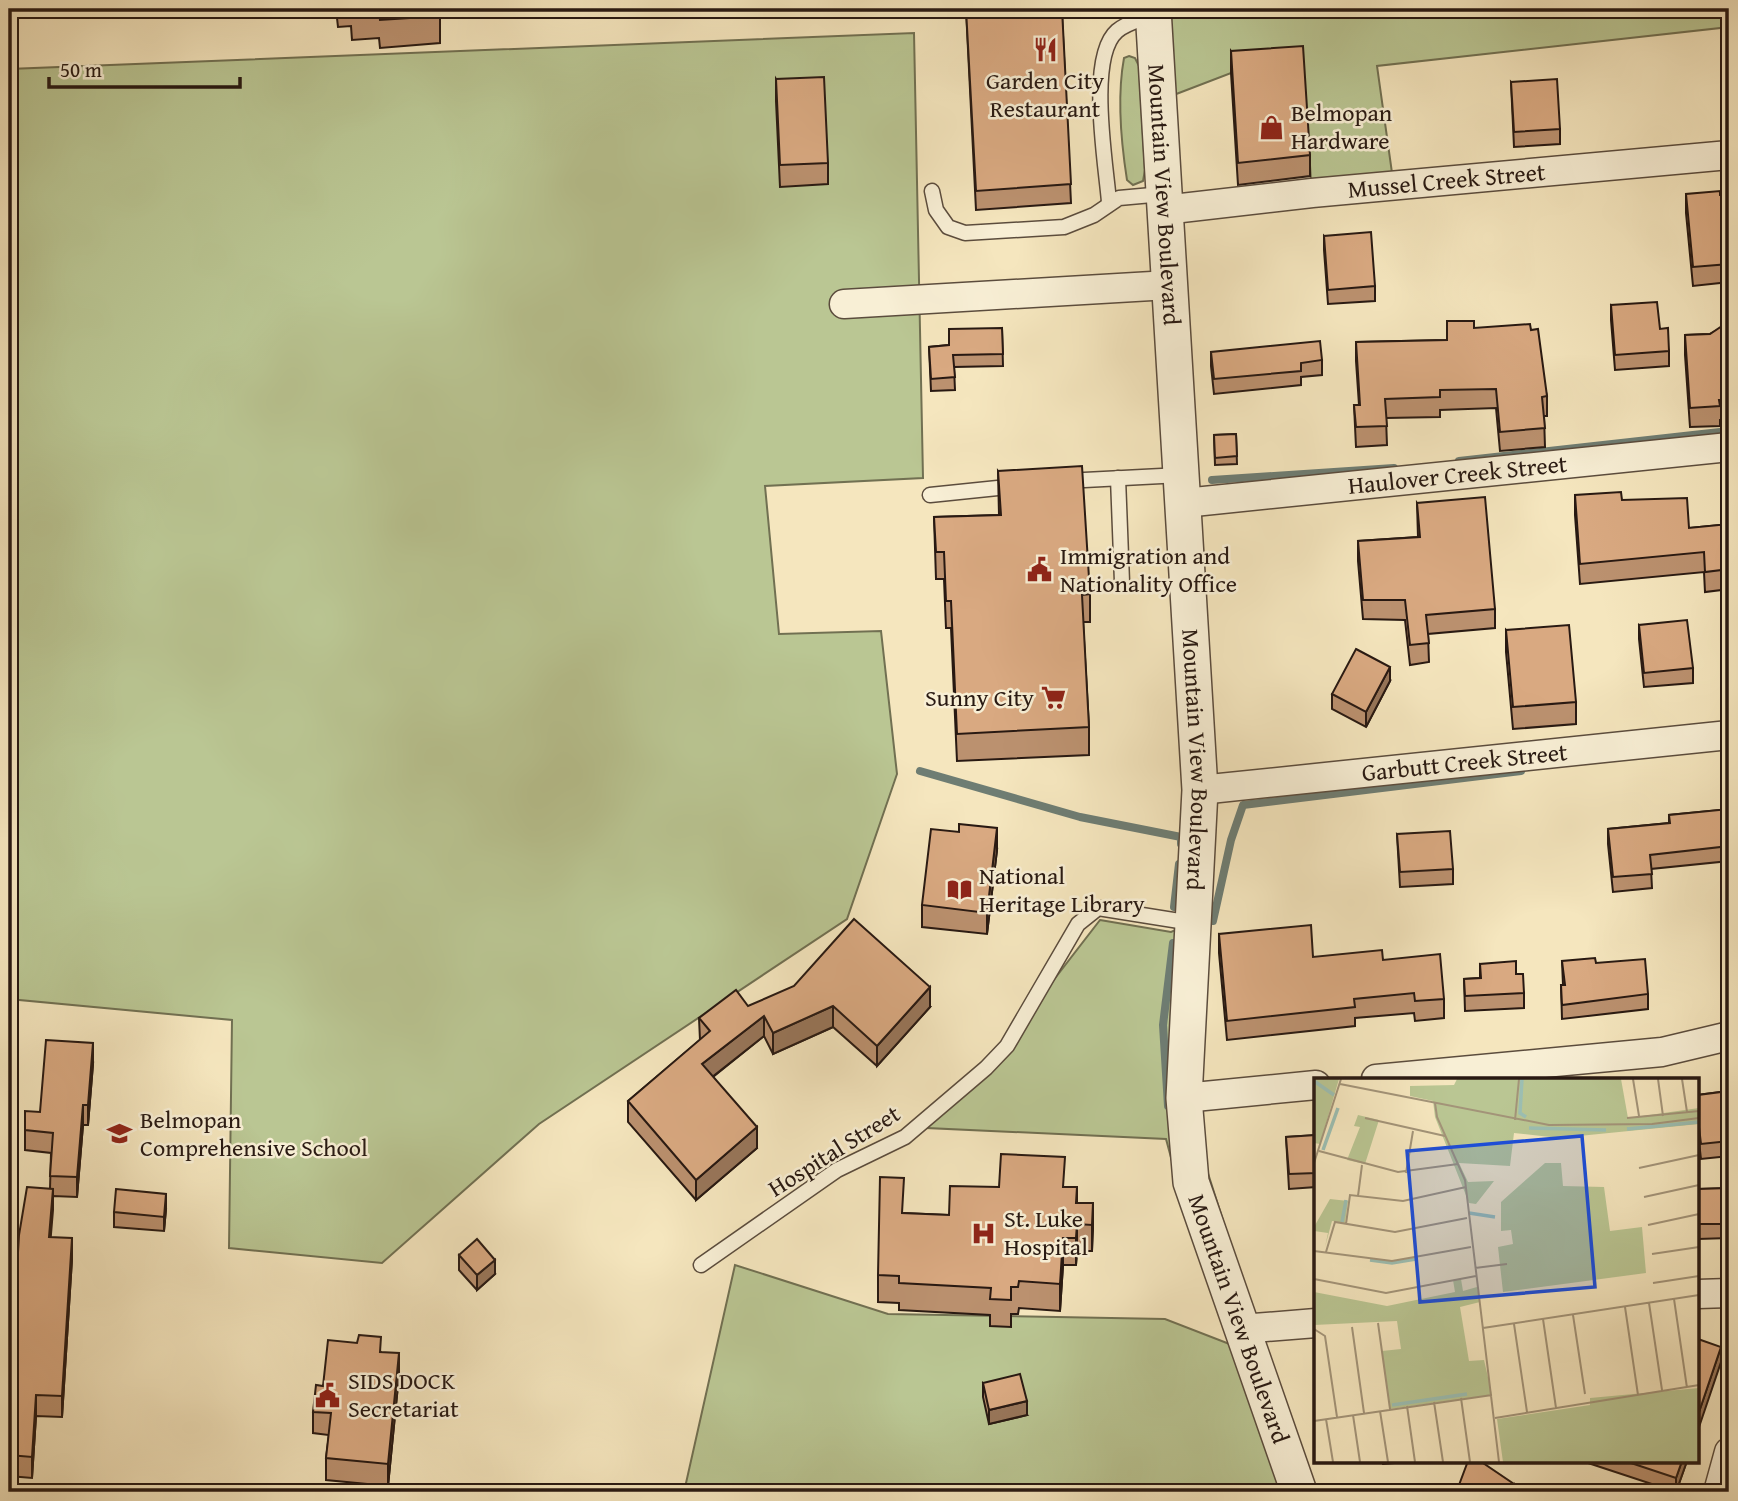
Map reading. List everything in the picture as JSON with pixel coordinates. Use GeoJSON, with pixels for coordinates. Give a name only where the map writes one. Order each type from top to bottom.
{"type":"FeatureCollection","features":[{"type":"Feature","properties":{"kind":"street","name":"Mountain View Boulevard"},"geometry":{"type":"LineString","coordinates":[[1153,12],[1200,790],[1184,1098],[1191,1182],[1299,1492]]}},
{"type":"Feature","properties":{"kind":"street","name":"Mussel Creek Street"},"geometry":{"type":"LineString","coordinates":[[1164,202],[1312,192],[1729,155]]}},
{"type":"Feature","properties":{"kind":"street"},"geometry":{"type":"LineString","coordinates":[[844,304],[1169,285]]}},
{"type":"Feature","properties":{"kind":"street","name":"Haulover Creek Street"},"geometry":{"type":"LineString","coordinates":[[1183,489],[1729,447]]}},
{"type":"Feature","properties":{"kind":"street","name":"Garbutt Creek Street"},"geometry":{"type":"LineString","coordinates":[[1200,790],[1729,735]]}},
{"type":"Feature","properties":{"kind":"street"},"geometry":{"type":"LineString","coordinates":[[1387,1078],[1662,1052],[1729,1036]]}},
{"type":"Feature","properties":{"kind":"street"},"geometry":{"type":"LineString","coordinates":[[1184,1098],[1314,1085]]}},
{"type":"Feature","properties":{"kind":"street"},"geometry":{"type":"LineString","coordinates":[[1700,1294],[1729,1293]]}},
{"type":"Feature","properties":{"kind":"street"},"geometry":{"type":"LineString","coordinates":[[1241,1329],[1314,1323]]}},
{"type":"Feature","properties":{"kind":"lane"},"geometry":{"type":"LineString","coordinates":[[1109,202],[1101,96],[1102,60],[1115,32],[1153,12]]}},
{"type":"Feature","properties":{"kind":"lane"},"geometry":{"type":"LineString","coordinates":[[932,191],[936,211],[948,227],[965,233],[1064,227],[1094,215],[1109,202],[1119,198],[1164,202]]}},
{"type":"Feature","properties":{"kind":"lane"},"geometry":{"type":"LineString","coordinates":[[1055,482],[1118,478],[1183,489]]}},
{"type":"Feature","properties":{"kind":"lane"},"geometry":{"type":"LineString","coordinates":[[1118,478],[1122,582]]}},
{"type":"Feature","properties":{"kind":"lane"},"geometry":{"type":"LineString","coordinates":[[930,495],[1027,485]]}},
{"type":"Feature","properties":{"kind":"lane","name":"Hospital Street"},"geometry":{"type":"LineString","coordinates":[[701,1265],[836,1170],[905,1137],[986,1068],[1007,1046],[1078,925],[1098,908],[1192,923]]}},
{"type":"Feature","properties":{"kind":"green space"},"geometry":{"type":"Polygon","coordinates":[[[1153,9],[1729,9],[1729,27],[1377,66],[1394,187],[1312,193],[1303,68],[1231,73],[1158,101],[1153,9]]]}},
{"type":"Feature","properties":{"kind":"green space"},"geometry":{"type":"Polygon","coordinates":[[[914,33],[923,478],[765,486],[779,634],[881,631],[897,774],[847,919],[539,1124],[382,1263],[229,1248],[232,1020],[9,999],[9,69],[914,33]]]}},
{"type":"Feature","properties":{"kind":"green space"},"geometry":{"type":"Polygon","coordinates":[[[1124,58],[1135,58],[1139,66],[1145,170],[1143,181],[1133,185],[1127,180],[1121,119],[1122,73],[1124,58]]]}},
{"type":"Feature","properties":{"kind":"green space"},"geometry":{"type":"Polygon","coordinates":[[[1100,920],[1171,932],[1192,923],[1184,1098],[1263,1346],[1315,1492],[684,1492],[735,1265],[888,1314],[1165,1319],[1232,1345],[1183,1202],[1166,1139],[906,1127],[998,1052],[1100,920]]]}},
{"type":"Feature","properties":{"kind":"building"},"geometry":{"type":"Polygon","coordinates":[[[352,9],[440,9],[440,16],[380,20],[379,11],[352,13],[352,9]]]}},
{"type":"Feature","properties":{"kind":"building"},"geometry":{"type":"Polygon","coordinates":[[[966,9],[1062,9],[1071,184],[976,191],[966,9]]]}},
{"type":"Feature","properties":{"kind":"building","name":"Belmopan Hardware"},"geometry":{"type":"Polygon","coordinates":[[[1303,46],[1310,155],[1238,163],[1231,51],[1303,46]]]}},
{"type":"Feature","properties":{"kind":"building"},"geometry":{"type":"Polygon","coordinates":[[[824,77],[828,163],[780,165],[776,79],[824,77]]]}},
{"type":"Feature","properties":{"kind":"building"},"geometry":{"type":"Polygon","coordinates":[[[1557,79],[1560,129],[1514,132],[1511,82],[1557,79]]]}},
{"type":"Feature","properties":{"kind":"building"},"geometry":{"type":"Polygon","coordinates":[[[1720,191],[1720,195],[1729,194],[1729,264],[1693,267],[1686,194],[1720,191]]]}},
{"type":"Feature","properties":{"kind":"building"},"geometry":{"type":"Polygon","coordinates":[[[1371,232],[1375,286],[1328,290],[1324,236],[1371,232]]]}},
{"type":"Feature","properties":{"kind":"building"},"geometry":{"type":"Polygon","coordinates":[[[1657,302],[1660,329],[1668,328],[1669,351],[1615,355],[1611,305],[1657,302]]]}},
{"type":"Feature","properties":{"kind":"building"},"geometry":{"type":"Polygon","coordinates":[[[1447,321],[1474,321],[1474,328],[1530,324],[1531,330],[1538,329],[1547,396],[1542,397],[1545,428],[1500,432],[1496,389],[1440,390],[1440,397],[1385,399],[1387,426],[1356,427],[1354,405],[1360,405],[1356,342],[1447,340],[1447,321]]]}},
{"type":"Feature","properties":{"kind":"building"},"geometry":{"type":"Polygon","coordinates":[[[1729,324],[1729,400],[1719,400],[1720,406],[1690,408],[1685,335],[1710,334],[1729,324]]]}},
{"type":"Feature","properties":{"kind":"building"},"geometry":{"type":"Polygon","coordinates":[[[1002,328],[1003,354],[953,355],[955,377],[931,379],[929,347],[949,345],[949,329],[1002,328]]]}},
{"type":"Feature","properties":{"kind":"building"},"geometry":{"type":"Polygon","coordinates":[[[1320,341],[1322,360],[1301,363],[1301,371],[1214,379],[1211,352],[1320,341]]]}},
{"type":"Feature","properties":{"kind":"building"},"geometry":{"type":"Polygon","coordinates":[[[1236,434],[1237,456],[1215,458],[1214,435],[1236,434]]]}},
{"type":"Feature","properties":{"kind":"building"},"geometry":{"type":"Polygon","coordinates":[[[1082,466],[1090,594],[1082,595],[1089,727],[957,734],[951,601],[946,601],[944,552],[936,552],[934,517],[1001,515],[998,471],[1082,466]]]}},
{"type":"Feature","properties":{"kind":"building"},"geometry":{"type":"Polygon","coordinates":[[[1621,492],[1622,500],[1687,498],[1689,528],[1729,524],[1729,569],[1705,572],[1704,552],[1580,564],[1575,495],[1621,492]]]}},
{"type":"Feature","properties":{"kind":"building"},"geometry":{"type":"Polygon","coordinates":[[[1485,497],[1495,609],[1426,615],[1429,643],[1410,645],[1405,600],[1363,600],[1358,541],[1420,537],[1417,503],[1485,497]]]}},
{"type":"Feature","properties":{"kind":"building"},"geometry":{"type":"Polygon","coordinates":[[[1687,620],[1693,668],[1644,673],[1639,625],[1687,620]]]}},
{"type":"Feature","properties":{"kind":"building"},"geometry":{"type":"Polygon","coordinates":[[[1569,625],[1576,702],[1513,707],[1506,630],[1569,625]]]}},
{"type":"Feature","properties":{"kind":"building"},"geometry":{"type":"Polygon","coordinates":[[[1356,649],[1390,667],[1366,712],[1332,694],[1356,649]]]}},
{"type":"Feature","properties":{"kind":"building"},"geometry":{"type":"Polygon","coordinates":[[[1729,809],[1729,846],[1650,855],[1652,874],[1613,877],[1608,829],[1670,823],[1669,815],[1729,809]]]}},
{"type":"Feature","properties":{"kind":"building","name":"National Heritage Library"},"geometry":{"type":"Polygon","coordinates":[[[959,824],[997,828],[987,913],[922,905],[931,829],[959,832],[959,824]]]}},
{"type":"Feature","properties":{"kind":"building"},"geometry":{"type":"Polygon","coordinates":[[[1450,831],[1453,869],[1400,872],[1397,834],[1450,831]]]}},
{"type":"Feature","properties":{"kind":"building"},"geometry":{"type":"Polygon","coordinates":[[[854,919],[930,987],[877,1046],[833,1006],[773,1033],[764,1016],[702,1064],[757,1127],[696,1180],[628,1101],[710,1031],[699,1018],[736,990],[748,1006],[794,986],[854,919]]]}},
{"type":"Feature","properties":{"kind":"building"},"geometry":{"type":"Polygon","coordinates":[[[1311,925],[1313,957],[1382,950],[1383,960],[1440,954],[1444,999],[1415,1001],[1414,993],[1354,999],[1355,1007],[1227,1021],[1219,934],[1311,925]]]}},
{"type":"Feature","properties":{"kind":"building"},"geometry":{"type":"Polygon","coordinates":[[[1595,958],[1596,963],[1645,959],[1648,994],[1562,1005],[1561,985],[1565,985],[1562,961],[1595,958]]]}},
{"type":"Feature","properties":{"kind":"building"},"geometry":{"type":"Polygon","coordinates":[[[1516,961],[1516,974],[1523,974],[1524,993],[1465,996],[1464,979],[1481,978],[1480,964],[1516,961]]]}},
{"type":"Feature","properties":{"kind":"building"},"geometry":{"type":"Polygon","coordinates":[[[9,987],[16,988],[13,1018],[9,1018],[9,987]]]}},
{"type":"Feature","properties":{"kind":"building"},"geometry":{"type":"Polygon","coordinates":[[[46,1040],[93,1043],[88,1105],[83,1105],[77,1177],[50,1176],[53,1133],[25,1130],[25,1111],[40,1112],[46,1040]]]}},
{"type":"Feature","properties":{"kind":"building"},"geometry":{"type":"Polygon","coordinates":[[[1729,1091],[1729,1141],[1701,1144],[1700,1095],[1729,1091]]]}},
{"type":"Feature","properties":{"kind":"building"},"geometry":{"type":"Polygon","coordinates":[[[1314,1135],[1314,1173],[1289,1174],[1286,1137],[1314,1135]]]}},
{"type":"Feature","properties":{"kind":"building","name":"St. Luke Hospital"},"geometry":{"type":"Polygon","coordinates":[[[1001,1154],[1065,1157],[1063,1187],[1077,1187],[1076,1203],[1093,1203],[1092,1225],[1077,1224],[1076,1238],[1063,1238],[1060,1284],[1019,1281],[1018,1287],[1011,1287],[1011,1300],[990,1299],[991,1288],[899,1283],[899,1276],[878,1275],[880,1177],[904,1178],[902,1213],[949,1215],[950,1186],[999,1187],[1001,1154]]]}},
{"type":"Feature","properties":{"kind":"building"},"geometry":{"type":"Polygon","coordinates":[[[27,1187],[53,1189],[49,1237],[72,1238],[62,1396],[36,1395],[32,1457],[9,1455],[9,1407],[19,1235],[27,1187]]]}},
{"type":"Feature","properties":{"kind":"building"},"geometry":{"type":"Polygon","coordinates":[[[1729,1188],[1729,1224],[1700,1224],[1700,1189],[1729,1188]]]}},
{"type":"Feature","properties":{"kind":"building"},"geometry":{"type":"Polygon","coordinates":[[[116,1189],[166,1194],[164,1217],[114,1212],[116,1189]]]}},
{"type":"Feature","properties":{"kind":"building"},"geometry":{"type":"Polygon","coordinates":[[[477,1239],[495,1260],[477,1275],[459,1255],[477,1239]]]}},
{"type":"Feature","properties":{"kind":"building"},"geometry":{"type":"Polygon","coordinates":[[[359,1335],[381,1337],[380,1352],[399,1353],[388,1464],[326,1458],[331,1413],[313,1412],[316,1385],[323,1386],[328,1340],[357,1343],[359,1335]]]}},
{"type":"Feature","properties":{"kind":"building"},"geometry":{"type":"Polygon","coordinates":[[[1700,1340],[1721,1347],[1700,1409],[1700,1340]]]}},
{"type":"Feature","properties":{"kind":"building"},"geometry":{"type":"Polygon","coordinates":[[[1020,1374],[1027,1401],[989,1410],[983,1383],[1020,1374]]]}},
{"type":"Feature","properties":{"kind":"building"},"geometry":{"type":"Polygon","coordinates":[[[1468,1462],[1481,1462],[1514,1484],[1502,1492],[1470,1492],[1459,1485],[1468,1462]]]}},
{"type":"Feature","properties":{"kind":"building"},"geometry":{"type":"Polygon","coordinates":[[[1628,1462],[1682,1462],[1676,1478],[1628,1462]]]}},
{"type":"Feature","properties":{"kind":"waterway"},"geometry":{"type":"LineString","coordinates":[[1459,461],[1729,431]]}},
{"type":"Feature","properties":{"kind":"waterway"},"geometry":{"type":"LineString","coordinates":[[1212,480],[1394,468]]}},
{"type":"Feature","properties":{"kind":"waterway"},"geometry":{"type":"LineString","coordinates":[[920,771],[1080,817],[1181,837],[1181,844]]}},
{"type":"Feature","properties":{"kind":"waterway"},"geometry":{"type":"LineString","coordinates":[[1213,921],[1231,840],[1243,805],[1521,771]]}},
{"type":"Feature","properties":{"kind":"waterway"},"geometry":{"type":"LineString","coordinates":[[1174,907],[1179,864]]}},
{"type":"Feature","properties":{"kind":"waterway"},"geometry":{"type":"LineString","coordinates":[[1168,1106],[1163,1025],[1173,943]]}},
{"type":"Feature","properties":{"kind":"place","name":"Garden City Restaurant"},"geometry":{"type":"Point","coordinates":[1045,50]}},
{"type":"Feature","properties":{"kind":"place","name":"Belmopan Hardware"},"geometry":{"type":"Point","coordinates":[1271,127]}},
{"type":"Feature","properties":{"kind":"place","name":"Immigration and Nationality Office"},"geometry":{"type":"Point","coordinates":[1040,570]}},
{"type":"Feature","properties":{"kind":"place","name":"Sunny City"},"geometry":{"type":"Point","coordinates":[1054,698]}},
{"type":"Feature","properties":{"kind":"place","name":"National Heritage Library"},"geometry":{"type":"Point","coordinates":[959,890]}},
{"type":"Feature","properties":{"kind":"place","name":"Belmopan Comprehensive School"},"geometry":{"type":"Point","coordinates":[120,1134]}},
{"type":"Feature","properties":{"kind":"place","name":"St. Luke Hospital"},"geometry":{"type":"Point","coordinates":[984,1233]}},
{"type":"Feature","properties":{"kind":"place","name":"SIDS DOCK Secretariat"},"geometry":{"type":"Point","coordinates":[328,1395]}}]}
